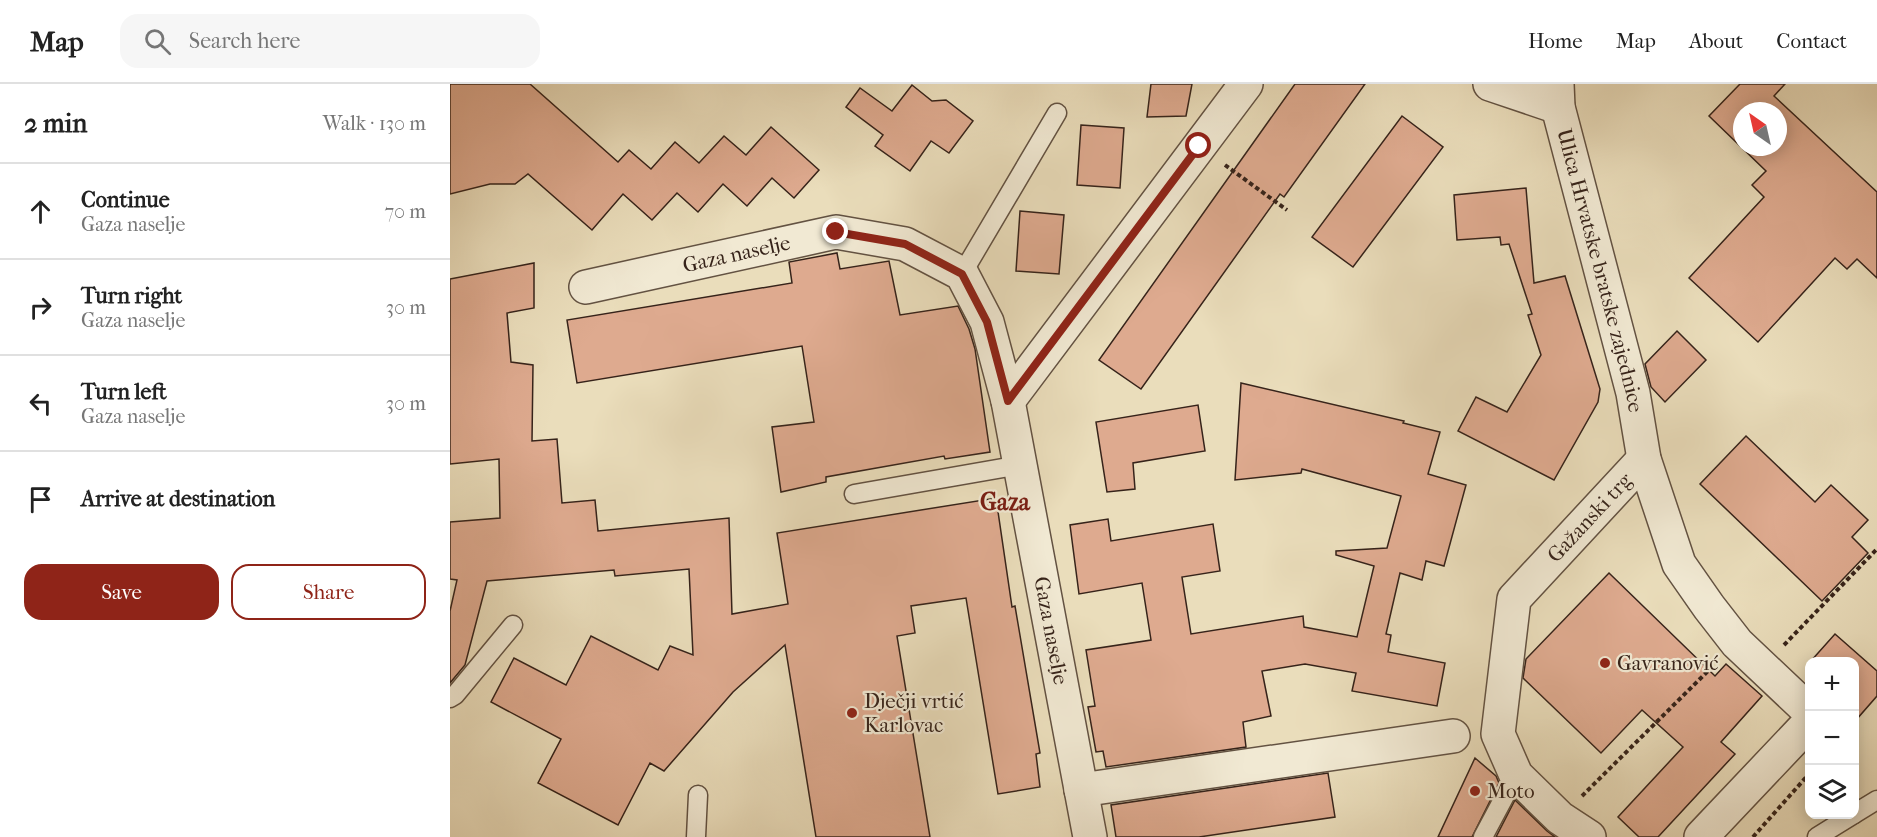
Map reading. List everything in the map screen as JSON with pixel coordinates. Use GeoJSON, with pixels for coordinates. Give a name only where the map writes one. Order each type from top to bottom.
{"type":"FeatureCollection","features":[{"type":"Feature","properties":{"kind":"street"},"geometry":{"type":"LineString","coordinates":[[1008,401],[1246,84]]}},
{"type":"Feature","properties":{"kind":"street"},"geometry":{"type":"LineString","coordinates":[[1490,84],[1557,95]]}},
{"type":"Feature","properties":{"kind":"street","name":"Ulica Hrvatske bratske zajednice"},"geometry":{"type":"LineString","coordinates":[[1557,95],[1633,393],[1644,459]]}},
{"type":"Feature","properties":{"kind":"street","name":"Gaza naselje"},"geometry":{"type":"LineString","coordinates":[[585,287],[836,232],[905,244],[962,274],[987,322],[1008,401],[1090,837]]}},
{"type":"Feature","properties":{"kind":"street","name":"Gažanski trg"},"geometry":{"type":"LineString","coordinates":[[1589,837],[1560,818],[1516,774],[1498,734],[1514,599],[1644,459],[1679,564],[1737,643],[1808,711]]}},
{"type":"Feature","properties":{"kind":"street"},"geometry":{"type":"LineString","coordinates":[[1701,837],[1805,727]]}},
{"type":"Feature","properties":{"kind":"street"},"geometry":{"type":"LineString","coordinates":[[1081,790],[1453,736]]}},
{"type":"Feature","properties":{"kind":"lane"},"geometry":{"type":"LineString","coordinates":[[962,274],[1057,112]]}},
{"type":"Feature","properties":{"kind":"lane"},"geometry":{"type":"LineString","coordinates":[[854,494],[1020,465]]}},
{"type":"Feature","properties":{"kind":"lane"},"geometry":{"type":"LineString","coordinates":[[450,698],[455,695],[513,625]]}},
{"type":"Feature","properties":{"kind":"lane"},"geometry":{"type":"LineString","coordinates":[[1483,837],[1516,774]]}},
{"type":"Feature","properties":{"kind":"lane"},"geometry":{"type":"LineString","coordinates":[[696,837],[698,795]]}},
{"type":"Feature","properties":{"kind":"lane"},"geometry":{"type":"LineString","coordinates":[[1859,811],[1877,800]]}},
{"type":"Feature","properties":{"kind":"lane"},"geometry":{"type":"LineString","coordinates":[[1817,837],[1846,819]]}},
{"type":"Feature","properties":{"kind":"path"},"geometry":{"type":"LineString","coordinates":[[1199,146],[1287,210]]}},
{"type":"Feature","properties":{"kind":"path"},"geometry":{"type":"LineString","coordinates":[[1762,666],[1877,549]]}},
{"type":"Feature","properties":{"kind":"path"},"geometry":{"type":"LineString","coordinates":[[1560,818],[1737,643]]}},
{"type":"Feature","properties":{"kind":"path"},"geometry":{"type":"LineString","coordinates":[[1753,837],[1805,778]]}},
{"type":"Feature","properties":{"kind":"building"},"geometry":{"type":"Polygon","coordinates":[[[450,84],[530,84],[618,162],[629,150],[651,169],[675,142],[699,163],[724,136],[746,155],[771,127],[819,170],[794,198],[772,178],[747,206],[723,184],[698,212],[677,193],[652,220],[623,194],[592,230],[528,174],[515,184],[490,184],[450,194],[450,84]]]}},
{"type":"Feature","properties":{"kind":"building"},"geometry":{"type":"Polygon","coordinates":[[[1151,84],[1192,84],[1186,116],[1147,117],[1151,84]]]}},
{"type":"Feature","properties":{"kind":"building"},"geometry":{"type":"Polygon","coordinates":[[[1295,84],[1365,84],[1284,197],[1280,194],[1141,389],[1099,360],[1295,84]]]}},
{"type":"Feature","properties":{"kind":"building"},"geometry":{"type":"Polygon","coordinates":[[[1740,84],[1785,84],[1774,96],[1780,102],[1733,102],[1733,139],[1709,116],[1740,84]]]}},
{"type":"Feature","properties":{"kind":"building"},"geometry":{"type":"Polygon","coordinates":[[[912,85],[932,101],[946,100],[973,121],[949,153],[931,141],[910,171],[875,146],[883,135],[846,107],[860,88],[892,111],[912,85]]]}},
{"type":"Feature","properties":{"kind":"building"},"geometry":{"type":"Polygon","coordinates":[[[1787,108],[1877,192],[1877,278],[1857,259],[1847,269],[1835,258],[1758,342],[1689,278],[1764,197],[1752,185],[1766,171],[1750,156],[1787,156],[1787,108]]]}},
{"type":"Feature","properties":{"kind":"building"},"geometry":{"type":"Polygon","coordinates":[[[1402,116],[1443,147],[1353,267],[1312,237],[1402,116]]]}},
{"type":"Feature","properties":{"kind":"building"},"geometry":{"type":"Polygon","coordinates":[[[1081,125],[1124,128],[1120,188],[1077,185],[1081,125]]]}},
{"type":"Feature","properties":{"kind":"building"},"geometry":{"type":"Polygon","coordinates":[[[1526,188],[1534,283],[1565,276],[1600,389],[1598,402],[1554,480],[1458,431],[1476,397],[1507,412],[1541,355],[1528,315],[1532,314],[1509,244],[1501,245],[1500,237],[1457,240],[1454,195],[1526,188]]]}},
{"type":"Feature","properties":{"kind":"building"},"geometry":{"type":"Polygon","coordinates":[[[1020,211],[1064,215],[1059,274],[1016,271],[1020,211]]]}},
{"type":"Feature","properties":{"kind":"building"},"geometry":{"type":"Polygon","coordinates":[[[837,253],[840,269],[889,261],[900,315],[958,306],[975,349],[990,452],[945,459],[944,456],[826,477],[826,482],[781,492],[772,427],[814,422],[802,346],[577,383],[567,320],[792,283],[789,262],[837,253]]]}},
{"type":"Feature","properties":{"kind":"building"},"geometry":{"type":"Polygon","coordinates":[[[534,263],[534,308],[507,313],[511,362],[533,365],[532,441],[557,439],[562,503],[595,500],[598,531],[729,518],[732,614],[788,604],[777,533],[996,498],[1012,607],[1015,606],[1040,753],[1036,754],[1040,787],[998,794],[966,598],[911,606],[915,633],[897,636],[930,837],[816,837],[785,645],[733,692],[664,771],[650,763],[618,825],[538,783],[561,739],[491,702],[514,658],[566,685],[591,636],[658,670],[670,646],[693,655],[689,569],[615,576],[614,570],[487,581],[465,665],[450,683],[450,611],[457,580],[450,579],[450,522],[500,518],[499,459],[450,464],[450,279],[534,263]]]}},
{"type":"Feature","properties":{"kind":"building"},"geometry":{"type":"Polygon","coordinates":[[[1677,331],[1706,360],[1665,402],[1651,387],[1645,364],[1677,331]]]}},
{"type":"Feature","properties":{"kind":"building"},"geometry":{"type":"Polygon","coordinates":[[[1241,383],[1404,421],[1403,423],[1440,432],[1428,474],[1466,485],[1444,566],[1426,561],[1422,580],[1400,573],[1386,634],[1391,635],[1388,652],[1445,663],[1437,706],[1352,691],[1356,673],[1305,664],[1262,671],[1271,716],[1243,722],[1246,747],[1106,767],[1103,751],[1096,752],[1088,707],[1095,706],[1086,650],[1151,640],[1142,583],[1079,594],[1070,525],[1108,519],[1111,541],[1213,524],[1220,571],[1182,577],[1191,634],[1303,616],[1304,627],[1357,637],[1374,566],[1336,555],[1336,551],[1387,548],[1401,496],[1302,469],[1301,473],[1235,480],[1241,383]]]}},
{"type":"Feature","properties":{"kind":"building"},"geometry":{"type":"Polygon","coordinates":[[[1198,405],[1205,451],[1133,463],[1135,489],[1107,492],[1096,422],[1198,405]]]}},
{"type":"Feature","properties":{"kind":"building"},"geometry":{"type":"Polygon","coordinates":[[[1746,436],[1815,502],[1831,485],[1868,520],[1852,537],[1868,553],[1822,601],[1700,484],[1746,436]]]}},
{"type":"Feature","properties":{"kind":"building"},"geometry":{"type":"Polygon","coordinates":[[[1609,573],[1715,676],[1726,664],[1762,696],[1721,742],[1735,754],[1658,837],[1639,837],[1618,817],[1683,747],[1642,710],[1601,753],[1523,678],[1526,659],[1609,573]]]}},
{"type":"Feature","properties":{"kind":"building"},"geometry":{"type":"Polygon","coordinates":[[[1835,634],[1877,671],[1877,696],[1859,717],[1859,657],[1814,657],[1835,634]]]}},
{"type":"Feature","properties":{"kind":"building"},"geometry":{"type":"Polygon","coordinates":[[[1475,758],[1496,776],[1499,783],[1472,837],[1438,837],[1475,758]]]}},
{"type":"Feature","properties":{"kind":"building"},"geometry":{"type":"Polygon","coordinates":[[[1328,773],[1335,817],[1199,837],[1116,837],[1111,805],[1328,773]]]}},
{"type":"Feature","properties":{"kind":"building"},"geometry":{"type":"Polygon","coordinates":[[[1515,800],[1547,831],[1555,837],[1496,837],[1515,800]]]}},
{"type":"Feature","properties":{"kind":"place","name":"Gavranović"},"geometry":{"type":"Point","coordinates":[1605,663]}},
{"type":"Feature","properties":{"kind":"place","name":"Dječji vrtić Karlovac"},"geometry":{"type":"Point","coordinates":[852,713]}},
{"type":"Feature","properties":{"kind":"place","name":"Moto"},"geometry":{"type":"Point","coordinates":[1475,791]}},
{"type":"Feature","properties":{"kind":"district","name":"Gaza"},"geometry":{"type":"Point","coordinates":[1005,502]}},
{"type":"Feature","properties":{"kind":"route"},"geometry":{"type":"LineString","coordinates":[[836,232],[905,244],[962,274],[987,322],[1008,401],[1199,146]]}}]}
